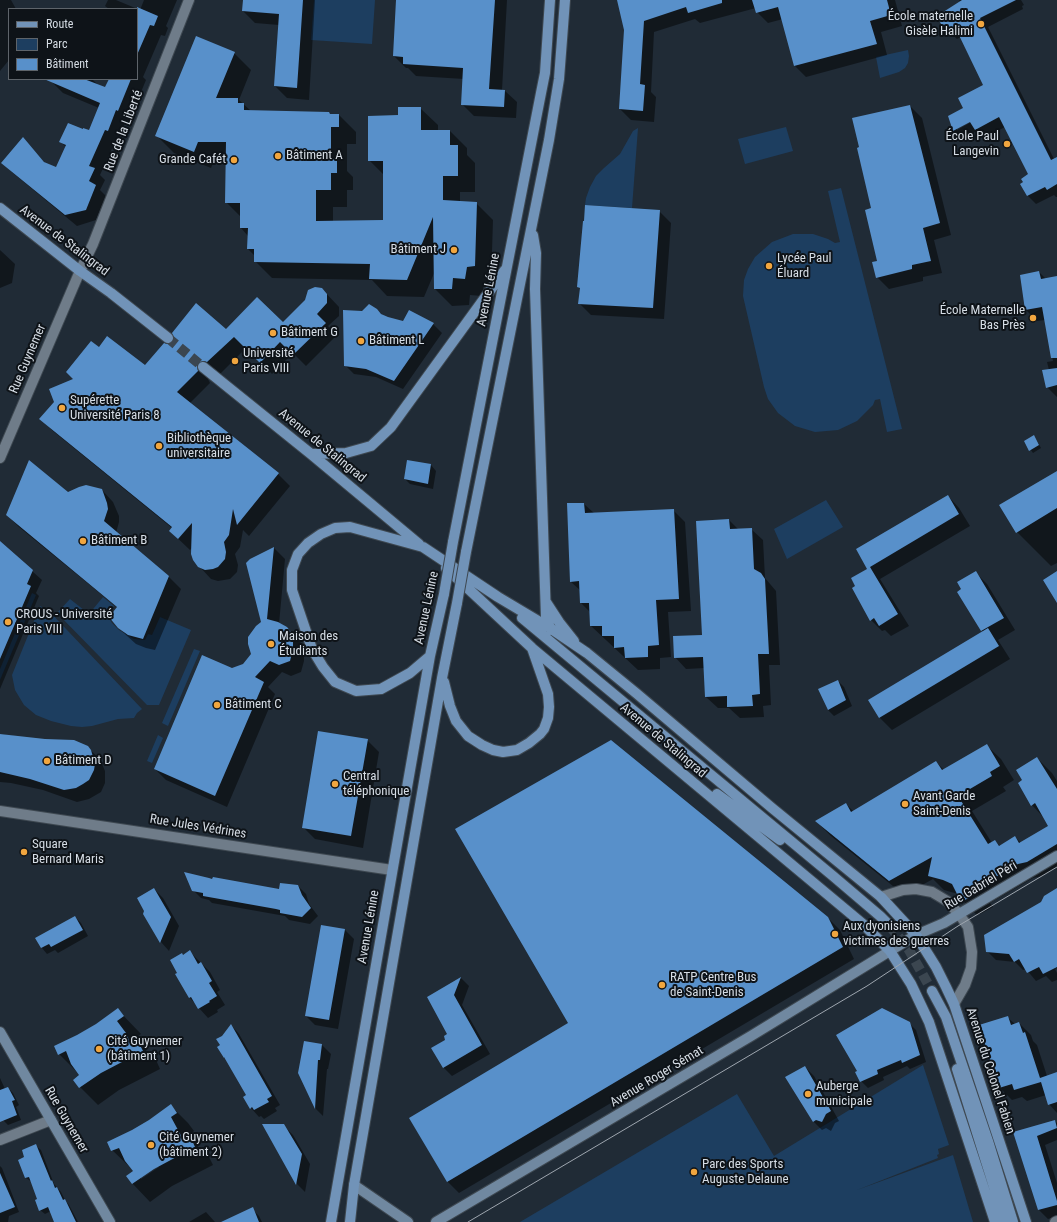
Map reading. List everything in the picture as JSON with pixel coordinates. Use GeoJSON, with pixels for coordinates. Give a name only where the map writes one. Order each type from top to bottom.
{"type":"FeatureCollection","features":[{"type":"Feature","properties":{"kind":"main road","name":"Avenue Lénine"},"geometry":{"type":"LineString","coordinates":[[331,1222],[430,656],[444,594],[543,85],[550,0]]}},
{"type":"Feature","properties":{"kind":"main road","name":"Avenue Lénine"},"geometry":{"type":"LineString","coordinates":[[350,1222],[354,1185],[442,678],[532,227],[559,79],[565,0]]}},
{"type":"Feature","properties":{"kind":"main road","name":"Avenue de Stalingrad"},"geometry":{"type":"LineString","coordinates":[[0,208],[168,338]]}},
{"type":"Feature","properties":{"kind":"main road"},"geometry":{"type":"LineString","coordinates":[[532,227],[536,253],[535,289],[546,617],[550,628],[568,655]]}},
{"type":"Feature","properties":{"kind":"main road"},"geometry":{"type":"LineString","coordinates":[[311,454],[346,453],[371,446],[391,427],[483,298],[507,268]]}},
{"type":"Feature","properties":{"kind":"main road","name":"Avenue de Stalingrad"},"geometry":{"type":"LineString","coordinates":[[203,367],[423,547],[532,648],[857,919],[890,951]]}},
{"type":"Feature","properties":{"kind":"main road"},"geometry":{"type":"LineString","coordinates":[[423,547],[364,530],[350,527],[335,528],[321,534],[308,543],[298,554],[292,570],[292,590],[312,649],[322,668],[335,682],[356,691],[381,689],[410,673],[430,656]]}},
{"type":"Feature","properties":{"kind":"main road","name":"Avenue de Stalingrad"},"geometry":{"type":"LineString","coordinates":[[423,547],[498,597],[550,628],[587,654],[881,897],[916,935]]}},
{"type":"Feature","properties":{"kind":"main road","name":"Avenue de Stalingrad"},"geometry":{"type":"LineString","coordinates":[[498,597],[854,894],[889,926]]}},
{"type":"Feature","properties":{"kind":"main road"},"geometry":{"type":"LineString","coordinates":[[546,602],[564,628],[587,654]]}},
{"type":"Feature","properties":{"kind":"main road"},"geometry":{"type":"LineString","coordinates":[[442,678],[456,722],[465,733],[476,742],[493,750],[503,752],[517,750],[540,734],[544,729],[548,718],[548,694],[532,648]]}},
{"type":"Feature","properties":{"kind":"main road"},"geometry":{"type":"LineString","coordinates":[[643,740],[854,894]]}},
{"type":"Feature","properties":{"kind":"main road","name":"Avenue du Colonel Fabien"},"geometry":{"type":"LineString","coordinates":[[916,935],[939,972],[954,1004],[1026,1222]]}},
{"type":"Feature","properties":{"kind":"main road"},"geometry":{"type":"LineString","coordinates":[[890,951],[910,984],[929,1022],[995,1222]]}},
{"type":"Feature","properties":{"kind":"main road"},"geometry":{"type":"LineString","coordinates":[[1005,1222],[932,991],[946,1017],[988,1141],[1013,1222]]}},
{"type":"Feature","properties":{"kind":"street","name":"Rue de la Liberté"},"geometry":{"type":"LineString","coordinates":[[80,270],[93,244],[189,0]]}},
{"type":"Feature","properties":{"kind":"street","name":"Rue Guynemer"},"geometry":{"type":"LineString","coordinates":[[0,458],[80,270]]}},
{"type":"Feature","properties":{"kind":"street","name":"Rue Jules Védrines"},"geometry":{"type":"LineString","coordinates":[[0,811],[392,870]]}},
{"type":"Feature","properties":{"kind":"street","name":"Rue Gabriel Péri"},"geometry":{"type":"LineString","coordinates":[[890,951],[916,935],[944,923],[1057,856]]}},
{"type":"Feature","properties":{"kind":"street"},"geometry":{"type":"LineString","coordinates":[[881,897],[903,890],[916,889],[932,892],[947,901],[968,927],[972,952],[971,968],[965,986],[954,1004]]}},
{"type":"Feature","properties":{"kind":"street","name":"Avenue Roger Sémat"},"geometry":{"type":"LineString","coordinates":[[436,1222],[764,1028],[890,951]]}},
{"type":"Feature","properties":{"kind":"street","name":"Rue Guynemer"},"geometry":{"type":"LineString","coordinates":[[0,1032],[110,1222]]}},
{"type":"Feature","properties":{"kind":"street"},"geometry":{"type":"LineString","coordinates":[[0,1140],[51,1120]]}},
{"type":"Feature","properties":{"kind":"street"},"geometry":{"type":"LineString","coordinates":[[354,1185],[408,1222]]}},
{"type":"Feature","properties":{"kind":"green space"},"geometry":{"type":"Polygon","coordinates":[[[314,0],[375,0],[372,44],[311,40],[314,0]]]}},
{"type":"Feature","properties":{"kind":"green space"},"geometry":{"type":"Polygon","coordinates":[[[908,50],[908,63],[905,68],[899,72],[880,78],[876,57],[908,50]]]}},
{"type":"Feature","properties":{"kind":"green space"},"geometry":{"type":"Polygon","coordinates":[[[786,127],[793,151],[745,164],[738,139],[786,127]]]}},
{"type":"Feature","properties":{"kind":"green space"},"geometry":{"type":"Polygon","coordinates":[[[638,128],[632,208],[585,205],[590,187],[596,176],[620,154],[633,131],[638,128]]]}},
{"type":"Feature","properties":{"kind":"green space"},"geometry":{"type":"Polygon","coordinates":[[[841,188],[902,429],[887,432],[880,399],[875,400],[873,405],[857,421],[838,430],[815,432],[795,426],[778,413],[768,399],[764,387],[743,296],[744,280],[748,269],[755,257],[772,242],[793,234],[813,234],[835,243],[840,242],[828,191],[841,188]]]}},
{"type":"Feature","properties":{"kind":"green space"},"geometry":{"type":"Polygon","coordinates":[[[826,500],[843,527],[787,559],[774,529],[826,500]]]}},
{"type":"Feature","properties":{"kind":"green space"},"geometry":{"type":"Polygon","coordinates":[[[32,593],[36,595],[0,680],[0,669],[32,593]]]}},
{"type":"Feature","properties":{"kind":"green space"},"geometry":{"type":"Polygon","coordinates":[[[103,597],[114,606],[107,615],[112,623],[119,630],[134,639],[145,640],[148,634],[152,635],[160,617],[191,630],[159,705],[147,705],[57,613],[70,599],[89,614],[103,597]]]}},
{"type":"Feature","properties":{"kind":"green space"},"geometry":{"type":"Polygon","coordinates":[[[40,606],[49,611],[142,709],[134,718],[118,719],[92,726],[71,726],[51,721],[36,715],[24,705],[15,690],[12,675],[40,606]]]}},
{"type":"Feature","properties":{"kind":"green space"},"geometry":{"type":"Polygon","coordinates":[[[194,649],[200,651],[168,726],[162,723],[194,649]]]}},
{"type":"Feature","properties":{"kind":"green space"},"geometry":{"type":"Polygon","coordinates":[[[158,735],[163,738],[152,763],[147,761],[158,735]]]}},
{"type":"Feature","properties":{"kind":"green space","name":"Parc des Sports Auguste Delaune"},"geometry":{"type":"Polygon","coordinates":[[[923,1065],[949,1145],[938,1149],[938,1158],[857,1190],[953,1155],[973,1222],[520,1222],[737,1094],[774,1156],[923,1065]]]}},
{"type":"Feature","properties":{"kind":"building"},"geometry":{"type":"Polygon","coordinates":[[[243,0],[303,0],[297,88],[274,86],[279,14],[242,11],[243,0]]]}},
{"type":"Feature","properties":{"kind":"building"},"geometry":{"type":"Polygon","coordinates":[[[396,0],[495,0],[489,89],[505,90],[504,107],[461,105],[463,68],[403,64],[403,57],[393,56],[396,0]]]}},
{"type":"Feature","properties":{"kind":"building"},"geometry":{"type":"Polygon","coordinates":[[[617,0],[722,0],[722,3],[688,13],[686,7],[644,21],[640,84],[645,85],[643,111],[619,109],[624,30],[617,0]]]}},
{"type":"Feature","properties":{"kind":"building"},"geometry":{"type":"Polygon","coordinates":[[[752,0],[887,0],[891,15],[870,21],[877,44],[794,66],[778,7],[756,13],[752,0]]]}},
{"type":"Feature","properties":{"kind":"building"},"geometry":{"type":"Polygon","coordinates":[[[962,0],[1016,0],[980,18],[1051,160],[1057,157],[1057,184],[1047,190],[1045,187],[1027,196],[1020,184],[1023,182],[1021,179],[1028,174],[999,117],[975,130],[970,122],[953,131],[948,116],[963,108],[958,98],[983,85],[955,27],[948,31],[946,27],[943,28],[937,16],[962,0]]]}},
{"type":"Feature","properties":{"kind":"building"},"geometry":{"type":"Polygon","coordinates":[[[137,7],[158,16],[154,26],[150,25],[138,53],[138,8],[137,7]]]}},
{"type":"Feature","properties":{"kind":"building","name":"Bâtiment A"},"geometry":{"type":"Polygon","coordinates":[[[196,36],[235,52],[216,98],[238,98],[238,103],[244,103],[244,110],[329,112],[330,114],[339,114],[339,127],[331,127],[331,159],[337,159],[337,173],[331,173],[331,190],[316,190],[316,221],[383,220],[383,161],[368,161],[368,116],[398,115],[398,107],[421,107],[421,130],[450,130],[450,145],[458,145],[458,176],[443,176],[443,200],[477,202],[475,266],[467,267],[465,279],[453,278],[452,289],[434,289],[433,217],[407,280],[369,279],[370,264],[254,262],[254,249],[247,249],[248,228],[240,228],[240,203],[225,203],[226,142],[198,142],[194,152],[155,136],[196,36]]]}},
{"type":"Feature","properties":{"kind":"building"},"geometry":{"type":"Polygon","coordinates":[[[46,80],[87,80],[105,87],[108,80],[131,80],[118,111],[116,110],[108,131],[105,130],[89,166],[95,168],[89,181],[96,185],[86,210],[65,215],[1,163],[23,137],[44,162],[56,167],[66,145],[59,142],[68,123],[89,130],[100,103],[46,80]]]}},
{"type":"Feature","properties":{"kind":"building"},"geometry":{"type":"Polygon","coordinates":[[[910,105],[940,223],[923,228],[931,261],[912,265],[912,269],[876,278],[872,262],[877,261],[865,210],[871,208],[857,148],[859,147],[852,118],[910,105]]]}},
{"type":"Feature","properties":{"kind":"building"},"geometry":{"type":"Polygon","coordinates":[[[585,205],[660,210],[653,308],[578,304],[580,288],[577,287],[585,205]]]}},
{"type":"Feature","properties":{"kind":"building"},"geometry":{"type":"Polygon","coordinates":[[[1039,271],[1041,279],[1057,276],[1057,358],[1051,358],[1042,307],[1025,310],[1020,275],[1039,271]]]}},
{"type":"Feature","properties":{"kind":"building","name":"Bibliothèque universitaire"},"geometry":{"type":"Polygon","coordinates":[[[315,287],[322,288],[327,294],[327,303],[317,314],[326,323],[293,355],[280,342],[260,363],[234,337],[207,362],[204,361],[198,363],[198,371],[177,392],[279,473],[237,525],[233,509],[229,535],[224,542],[226,552],[225,559],[218,567],[205,570],[198,567],[193,560],[191,554],[192,523],[178,539],[169,531],[172,527],[39,419],[54,402],[49,389],[73,379],[66,372],[91,341],[99,347],[107,336],[145,365],[164,343],[167,344],[173,342],[174,339],[172,333],[196,303],[226,329],[257,297],[283,322],[305,300],[308,290],[315,287]]]}},
{"type":"Feature","properties":{"kind":"building"},"geometry":{"type":"Polygon","coordinates":[[[369,304],[377,309],[381,314],[388,317],[403,321],[409,310],[434,323],[394,381],[366,369],[344,366],[343,310],[362,311],[369,304]]]}},
{"type":"Feature","properties":{"kind":"building"},"geometry":{"type":"Polygon","coordinates":[[[1057,368],[1057,385],[1046,388],[1042,370],[1057,368]]]}},
{"type":"Feature","properties":{"kind":"building"},"geometry":{"type":"Polygon","coordinates":[[[1034,435],[1039,445],[1029,451],[1024,441],[1034,435]]]}},
{"type":"Feature","properties":{"kind":"building","name":"Bâtiment B"},"geometry":{"type":"Polygon","coordinates":[[[29,460],[68,492],[86,485],[102,489],[108,509],[104,521],[169,576],[143,639],[128,635],[118,628],[109,617],[117,607],[6,515],[29,460]]]}},
{"type":"Feature","properties":{"kind":"building"},"geometry":{"type":"Polygon","coordinates":[[[407,460],[431,464],[428,484],[404,479],[407,460]]]}},
{"type":"Feature","properties":{"kind":"building"},"geometry":{"type":"Polygon","coordinates":[[[1057,471],[1057,508],[1016,533],[999,505],[1057,471]]]}},
{"type":"Feature","properties":{"kind":"building"},"geometry":{"type":"Polygon","coordinates":[[[948,495],[959,514],[870,567],[898,614],[879,626],[874,618],[870,621],[852,588],[855,586],[851,578],[867,569],[856,549],[948,495]]]}},
{"type":"Feature","properties":{"kind":"building"},"geometry":{"type":"Polygon","coordinates":[[[567,503],[584,503],[585,513],[674,509],[679,599],[656,600],[659,645],[648,646],[648,657],[625,658],[624,647],[614,648],[614,636],[602,636],[602,626],[590,626],[589,603],[580,603],[579,581],[570,582],[567,503]]]}},
{"type":"Feature","properties":{"kind":"building"},"geometry":{"type":"Polygon","coordinates":[[[729,519],[730,529],[752,528],[754,569],[761,573],[765,579],[769,654],[758,654],[760,694],[752,695],[753,706],[727,707],[727,696],[705,697],[703,657],[674,658],[673,636],[702,635],[696,521],[729,519]]]}},
{"type":"Feature","properties":{"kind":"building","name":"CROUS - Université Paris VIII"},"geometry":{"type":"Polygon","coordinates":[[[0,541],[33,570],[27,584],[31,586],[0,659],[0,541]]]}},
{"type":"Feature","properties":{"kind":"building","name":"Bâtiment C"},"geometry":{"type":"Polygon","coordinates":[[[274,547],[267,619],[278,622],[287,627],[293,638],[293,649],[290,661],[279,665],[270,661],[255,677],[264,682],[215,796],[154,769],[202,655],[232,668],[243,664],[251,654],[248,644],[248,637],[261,622],[246,563],[250,559],[274,547]]]}},
{"type":"Feature","properties":{"kind":"building"},"geometry":{"type":"Polygon","coordinates":[[[976,571],[1004,618],[981,631],[957,592],[961,589],[957,582],[976,571]]]}},
{"type":"Feature","properties":{"kind":"building"},"geometry":{"type":"Polygon","coordinates":[[[1057,571],[1057,603],[1043,580],[1057,571]]]}},
{"type":"Feature","properties":{"kind":"building"},"geometry":{"type":"Polygon","coordinates":[[[988,628],[999,646],[879,718],[868,700],[988,628]]]}},
{"type":"Feature","properties":{"kind":"building"},"geometry":{"type":"Polygon","coordinates":[[[838,680],[846,700],[828,710],[818,689],[838,680]]]}},
{"type":"Feature","properties":{"kind":"building","name":"Central téléphonique"},"geometry":{"type":"Polygon","coordinates":[[[318,731],[368,739],[351,836],[302,828],[318,731]]]}},
{"type":"Feature","properties":{"kind":"building","name":"Bâtiment D"},"geometry":{"type":"Polygon","coordinates":[[[0,734],[45,739],[74,740],[88,746],[91,750],[95,764],[94,770],[89,780],[83,784],[76,788],[64,790],[30,779],[0,772],[0,734]]]}},
{"type":"Feature","properties":{"kind":"building","name":"RATP Centre Bus de Saint-Denis"},"geometry":{"type":"Polygon","coordinates":[[[611,740],[828,917],[843,947],[447,1182],[409,1118],[568,1023],[455,829],[611,740]]]}},
{"type":"Feature","properties":{"kind":"building"},"geometry":{"type":"Polygon","coordinates":[[[987,744],[1000,766],[990,772],[992,776],[958,796],[988,844],[995,840],[999,846],[1015,836],[1019,843],[1048,826],[1035,803],[1031,806],[1018,783],[1022,780],[1016,770],[1037,757],[1057,789],[1057,844],[1027,862],[1018,864],[977,888],[979,892],[965,900],[960,900],[952,884],[928,876],[932,857],[889,881],[815,821],[846,803],[851,812],[936,761],[942,770],[987,744]]]}},
{"type":"Feature","properties":{"kind":"building"},"geometry":{"type":"Polygon","coordinates":[[[184,872],[212,879],[213,877],[279,889],[280,883],[298,885],[302,895],[311,908],[302,917],[280,913],[280,910],[276,909],[203,896],[203,893],[192,891],[184,872]]]}},
{"type":"Feature","properties":{"kind":"building"},"geometry":{"type":"Polygon","coordinates":[[[154,888],[171,917],[160,943],[143,914],[144,911],[137,898],[154,888]]]}},
{"type":"Feature","properties":{"kind":"building"},"geometry":{"type":"Polygon","coordinates":[[[1057,888],[1057,967],[1043,974],[1039,967],[1027,973],[1019,959],[1014,962],[1009,954],[986,952],[984,935],[1041,902],[1044,896],[1057,888]]]}},
{"type":"Feature","properties":{"kind":"building"},"geometry":{"type":"Polygon","coordinates":[[[75,916],[83,930],[51,947],[49,944],[41,948],[35,938],[75,916]]]}},
{"type":"Feature","properties":{"kind":"building"},"geometry":{"type":"Polygon","coordinates":[[[321,925],[345,929],[329,1020],[305,1016],[321,925]]]}},
{"type":"Feature","properties":{"kind":"building"},"geometry":{"type":"Polygon","coordinates":[[[190,950],[198,964],[201,962],[212,981],[209,983],[217,996],[198,1009],[191,997],[189,998],[175,974],[177,973],[170,960],[182,953],[183,955],[190,950]]]}},
{"type":"Feature","properties":{"kind":"building"},"geometry":{"type":"Polygon","coordinates":[[[461,977],[454,995],[482,1045],[443,1068],[431,1048],[445,1040],[444,1036],[447,1034],[427,997],[461,977]]]}},
{"type":"Feature","properties":{"kind":"building","name":"Cité Guynemer (bâtiment 1)"},"geometry":{"type":"Polygon","coordinates":[[[118,1008],[124,1016],[117,1021],[126,1033],[131,1045],[138,1041],[143,1051],[101,1073],[79,1088],[73,1080],[79,1075],[71,1064],[66,1051],[58,1055],[54,1046],[96,1024],[118,1008]]]}},
{"type":"Feature","properties":{"kind":"building"},"geometry":{"type":"Polygon","coordinates":[[[882,1008],[910,1022],[920,1055],[902,1063],[901,1060],[877,1070],[878,1074],[860,1082],[855,1072],[857,1071],[836,1035],[882,1008]]]}},
{"type":"Feature","properties":{"kind":"building"},"geometry":{"type":"Polygon","coordinates":[[[1008,1016],[1011,1025],[1019,1022],[1023,1033],[1025,1032],[1040,1078],[1057,1072],[1057,1102],[1048,1105],[1041,1082],[1014,1090],[1012,1084],[999,1088],[979,1025],[1008,1016]]]}},
{"type":"Feature","properties":{"kind":"building"},"geometry":{"type":"Polygon","coordinates":[[[231,1024],[272,1096],[267,1099],[269,1102],[254,1110],[252,1107],[250,1109],[243,1097],[246,1095],[217,1047],[220,1045],[216,1039],[222,1036],[231,1024]]]}},
{"type":"Feature","properties":{"kind":"building"},"geometry":{"type":"Polygon","coordinates":[[[304,1041],[322,1044],[320,1060],[318,1060],[315,1109],[298,1073],[304,1041]]]}},
{"type":"Feature","properties":{"kind":"building","name":"Auberge municipale"},"geometry":{"type":"Polygon","coordinates":[[[805,1066],[831,1111],[826,1114],[822,1122],[816,1120],[813,1122],[785,1077],[805,1066]]]}},
{"type":"Feature","properties":{"kind":"building"},"geometry":{"type":"Polygon","coordinates":[[[8,1087],[15,1100],[12,1101],[17,1115],[0,1122],[0,1090],[8,1087]]]}},
{"type":"Feature","properties":{"kind":"building","name":"Cité Guynemer (bâtiment 2)"},"geometry":{"type":"Polygon","coordinates":[[[171,1104],[177,1113],[171,1117],[184,1141],[191,1138],[195,1147],[154,1169],[132,1184],[126,1176],[133,1171],[125,1161],[119,1148],[111,1151],[107,1142],[149,1120],[171,1104]]]}},
{"type":"Feature","properties":{"kind":"building"},"geometry":{"type":"Polygon","coordinates":[[[1055,1120],[1057,1128],[1037,1136],[1057,1205],[1038,1210],[1013,1132],[1055,1120]]]}},
{"type":"Feature","properties":{"kind":"building"},"geometry":{"type":"Polygon","coordinates":[[[262,1124],[284,1124],[302,1154],[296,1185],[262,1124]]]}},
{"type":"Feature","properties":{"kind":"building"},"geometry":{"type":"Polygon","coordinates":[[[36,1144],[51,1181],[52,1180],[55,1188],[57,1187],[63,1200],[65,1199],[76,1222],[54,1222],[48,1207],[39,1211],[35,1200],[37,1199],[29,1177],[25,1178],[18,1160],[24,1157],[22,1150],[36,1144]]]}},
{"type":"Feature","properties":{"kind":"building"},"geometry":{"type":"Polygon","coordinates":[[[0,1173],[15,1207],[0,1213],[0,1173]]]}},
{"type":"Feature","properties":{"kind":"building"},"geometry":{"type":"Polygon","coordinates":[[[253,1207],[259,1222],[221,1222],[253,1207]]]}},
{"type":"Feature","properties":{"kind":"tunnel"},"geometry":{"type":"LineString","coordinates":[[168,338],[203,367]]}},
{"type":"Feature","properties":{"kind":"tunnel"},"geometry":{"type":"LineString","coordinates":[[889,925],[909,950],[932,991]]}},
{"type":"Feature","properties":{"kind":"tram line"},"geometry":{"type":"LineString","coordinates":[[468,1222],[867,986],[958,926],[1057,867]]}},
{"type":"Feature","properties":{"kind":"place","name":"École maternelle Gisèle Halimi"},"geometry":{"type":"Point","coordinates":[981,24]}},
{"type":"Feature","properties":{"kind":"place","name":"École Paul Langevin"},"geometry":{"type":"Point","coordinates":[1007,144]}},
{"type":"Feature","properties":{"kind":"place","name":"Bâtiment A"},"geometry":{"type":"Point","coordinates":[278,156]}},
{"type":"Feature","properties":{"kind":"place","name":"Grande Cafét"},"geometry":{"type":"Point","coordinates":[234,160]}},
{"type":"Feature","properties":{"kind":"place","name":"Bâtiment J"},"geometry":{"type":"Point","coordinates":[454,250]}},
{"type":"Feature","properties":{"kind":"place","name":"Lycée Paul Éluard"},"geometry":{"type":"Point","coordinates":[769,266]}},
{"type":"Feature","properties":{"kind":"place","name":"École Maternelle Bas Près"},"geometry":{"type":"Point","coordinates":[1033,318]}},
{"type":"Feature","properties":{"kind":"place","name":"Bâtiment G"},"geometry":{"type":"Point","coordinates":[273,333]}},
{"type":"Feature","properties":{"kind":"place","name":"Bâtiment L"},"geometry":{"type":"Point","coordinates":[361,341]}},
{"type":"Feature","properties":{"kind":"place","name":"Université Paris VIII"},"geometry":{"type":"Point","coordinates":[235,361]}},
{"type":"Feature","properties":{"kind":"place","name":"Supérette Université Paris 8"},"geometry":{"type":"Point","coordinates":[62,408]}},
{"type":"Feature","properties":{"kind":"place","name":"Bibliothèque universitaire"},"geometry":{"type":"Point","coordinates":[159,446]}},
{"type":"Feature","properties":{"kind":"place","name":"Bâtiment B"},"geometry":{"type":"Point","coordinates":[83,541]}},
{"type":"Feature","properties":{"kind":"place","name":"CROUS - Université Paris VIII"},"geometry":{"type":"Point","coordinates":[8,622]}},
{"type":"Feature","properties":{"kind":"place","name":"Maison des Étudiants"},"geometry":{"type":"Point","coordinates":[271,644]}},
{"type":"Feature","properties":{"kind":"place","name":"Bâtiment C"},"geometry":{"type":"Point","coordinates":[217,705]}},
{"type":"Feature","properties":{"kind":"place","name":"Bâtiment D"},"geometry":{"type":"Point","coordinates":[47,761]}},
{"type":"Feature","properties":{"kind":"place","name":"Central téléphonique"},"geometry":{"type":"Point","coordinates":[335,784]}},
{"type":"Feature","properties":{"kind":"place","name":"Avant Garde Saint-Denis"},"geometry":{"type":"Point","coordinates":[905,804]}},
{"type":"Feature","properties":{"kind":"place","name":"Square Bernard Maris"},"geometry":{"type":"Point","coordinates":[24,852]}},
{"type":"Feature","properties":{"kind":"place","name":"Aux dyonisiens victimes des guerres"},"geometry":{"type":"Point","coordinates":[835,934]}},
{"type":"Feature","properties":{"kind":"place","name":"RATP Centre Bus de Saint-Denis"},"geometry":{"type":"Point","coordinates":[662,985]}},
{"type":"Feature","properties":{"kind":"place","name":"Cité Guynemer (bâtiment 1)"},"geometry":{"type":"Point","coordinates":[99,1049]}},
{"type":"Feature","properties":{"kind":"place","name":"Auberge municipale"},"geometry":{"type":"Point","coordinates":[808,1094]}},
{"type":"Feature","properties":{"kind":"place","name":"Cité Guynemer (bâtiment 2)"},"geometry":{"type":"Point","coordinates":[151,1145]}},
{"type":"Feature","properties":{"kind":"place","name":"Parc des Sports Auguste Delaune"},"geometry":{"type":"Point","coordinates":[694,1172]}}]}
